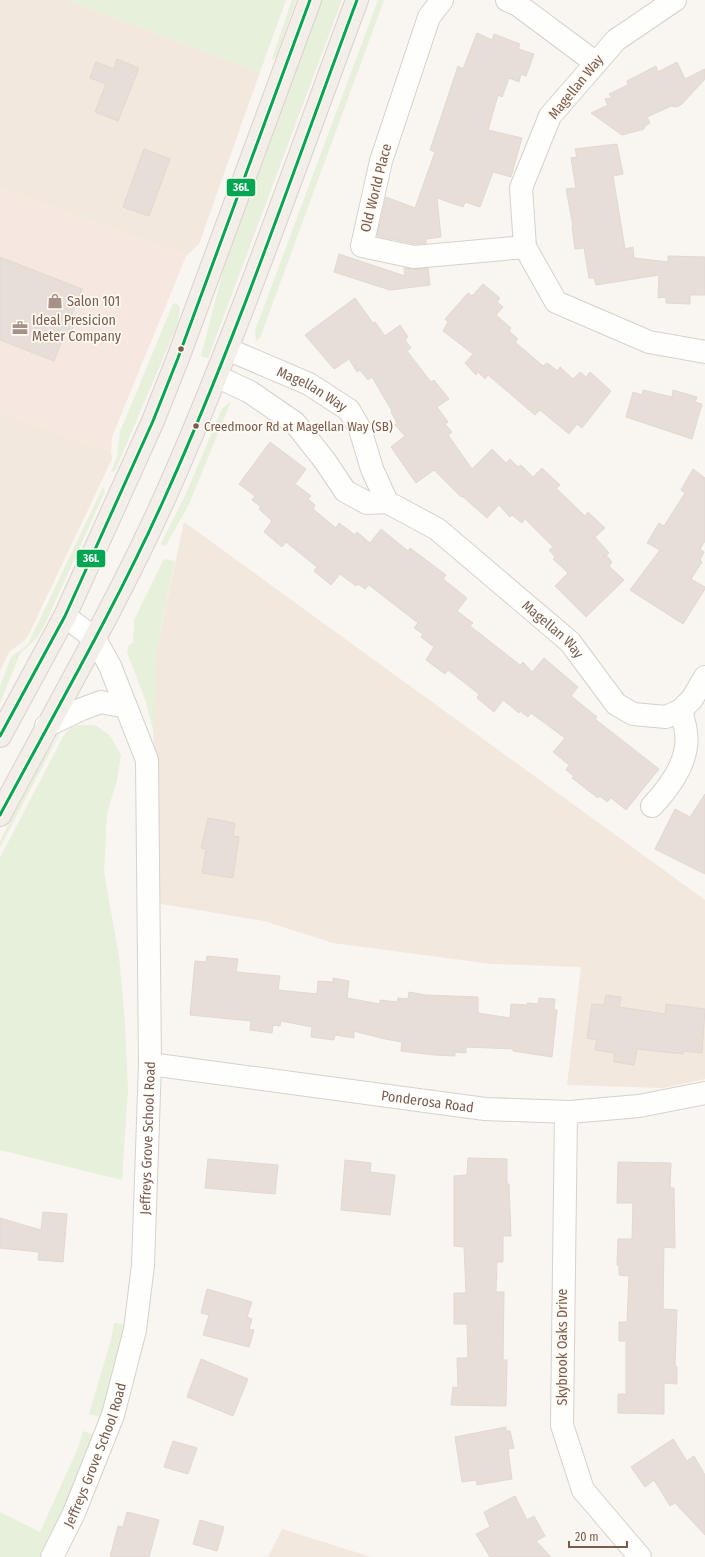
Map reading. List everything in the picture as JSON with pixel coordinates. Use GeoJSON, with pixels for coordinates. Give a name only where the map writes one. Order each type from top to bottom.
{"type":"FeatureCollection","features":[{"type":"Feature","properties":{"kind":"main road"},"geometry":{"type":"LineString","coordinates":[[0,736],[65,616],[159,406],[310,0]]}},
{"type":"Feature","properties":{"kind":"main road"},"geometry":{"type":"LineString","coordinates":[[0,815],[46,726],[95,639],[143,543],[227,349],[357,0]]}},
{"type":"Feature","properties":{"kind":"street","name":"Old World Place"},"geometry":{"type":"LineString","coordinates":[[442,0],[429,17],[381,161],[362,246],[414,257],[525,247]]}},
{"type":"Feature","properties":{"kind":"street"},"geometry":{"type":"LineString","coordinates":[[507,0],[518,5],[596,63]]}},
{"type":"Feature","properties":{"kind":"street","name":"Magellan Way"},"geometry":{"type":"LineString","coordinates":[[675,0],[616,40],[550,116],[521,188],[525,247],[556,302],[649,342],[705,352]]}},
{"type":"Feature","properties":{"kind":"street","name":"Magellan Way"},"geometry":{"type":"LineString","coordinates":[[227,349],[309,384],[349,410],[360,429],[372,469],[387,502],[437,528],[570,642],[616,704],[633,714],[651,717],[666,717],[681,710],[692,699],[705,677]]}},
{"type":"Feature","properties":{"kind":"street"},"geometry":{"type":"LineString","coordinates":[[216,376],[250,392],[295,423],[325,461],[345,491],[367,503],[387,502]]}},
{"type":"Feature","properties":{"kind":"street","name":"Jeffreys Grove School Road"},"geometry":{"type":"LineString","coordinates":[[52,1557],[74,1513],[112,1415],[135,1330],[143,1265],[150,1064],[147,760],[110,666],[95,639],[65,616]]}},
{"type":"Feature","properties":{"kind":"street"},"geometry":{"type":"LineString","coordinates":[[46,726],[101,702],[126,707]]}},
{"type":"Feature","properties":{"kind":"street"},"geometry":{"type":"LineString","coordinates":[[652,806],[673,781],[685,750],[686,733],[681,710]]}},
{"type":"Feature","properties":{"kind":"street","name":"Ponderosa Road"},"geometry":{"type":"LineString","coordinates":[[150,1064],[485,1109],[566,1112],[639,1106],[705,1093]]}},
{"type":"Feature","properties":{"kind":"street","name":"Skybrook Oaks Drive"},"geometry":{"type":"LineString","coordinates":[[566,1112],[562,1425],[583,1490],[640,1557]]}},
{"type":"Feature","properties":{"kind":"shaded area"},"geometry":{"type":"Polygon","coordinates":[[[0,0],[66,0],[260,72],[199,244],[186,256],[0,188],[0,0]]]}},
{"type":"Feature","properties":{"kind":"shaded area"},"geometry":{"type":"Polygon","coordinates":[[[0,188],[186,256],[112,437],[111,452],[0,412],[0,188]]]}},
{"type":"Feature","properties":{"kind":"shaded area"},"geometry":{"type":"Polygon","coordinates":[[[0,412],[111,452],[112,459],[29,634],[25,640],[9,652],[0,671],[0,412]]]}},
{"type":"Feature","properties":{"kind":"shaded area"},"geometry":{"type":"Polygon","coordinates":[[[184,522],[705,900],[705,1079],[663,1088],[567,1085],[581,967],[492,964],[333,943],[264,921],[156,903],[153,696],[156,653],[184,522]]]}},
{"type":"Feature","properties":{"kind":"shaded area"},"geometry":{"type":"Polygon","coordinates":[[[282,1529],[371,1557],[268,1557],[282,1529]]]}},
{"type":"Feature","properties":{"kind":"green space"},"geometry":{"type":"Polygon","coordinates":[[[66,0],[286,0],[260,72],[66,0]]]}},
{"type":"Feature","properties":{"kind":"green space"},"geometry":{"type":"Polygon","coordinates":[[[292,0],[296,0],[277,55],[273,60],[272,59],[292,0]]]}},
{"type":"Feature","properties":{"kind":"green space"},"geometry":{"type":"Polygon","coordinates":[[[320,0],[342,0],[208,358],[201,356],[223,271],[320,0]]]}},
{"type":"Feature","properties":{"kind":"green space"},"geometry":{"type":"Polygon","coordinates":[[[378,0],[384,0],[260,338],[256,341],[255,331],[378,0]]]}},
{"type":"Feature","properties":{"kind":"green space"},"geometry":{"type":"Polygon","coordinates":[[[177,303],[180,308],[178,323],[115,471],[111,472],[117,457],[120,432],[173,304],[177,303]]]}},
{"type":"Feature","properties":{"kind":"green space"},"geometry":{"type":"Polygon","coordinates":[[[231,401],[189,504],[166,545],[162,546],[161,543],[184,498],[222,409],[231,401]]]}},
{"type":"Feature","properties":{"kind":"green space"},"geometry":{"type":"Polygon","coordinates":[[[103,487],[105,491],[46,622],[37,638],[20,654],[0,703],[0,687],[11,657],[28,644],[103,487]]]}},
{"type":"Feature","properties":{"kind":"green space"},"geometry":{"type":"Polygon","coordinates":[[[164,559],[175,561],[156,653],[154,733],[145,699],[127,652],[128,646],[133,643],[134,620],[164,559]]]}},
{"type":"Feature","properties":{"kind":"green space"},"geometry":{"type":"Polygon","coordinates":[[[65,724],[0,847],[0,841],[44,758],[65,724]]]}},
{"type":"Feature","properties":{"kind":"green space"},"geometry":{"type":"Polygon","coordinates":[[[77,725],[93,725],[100,728],[110,736],[121,755],[117,780],[107,813],[104,873],[119,956],[125,1023],[128,1090],[122,1180],[0,1150],[0,858],[64,735],[70,728],[77,725]]]}},
{"type":"Feature","properties":{"kind":"green space"},"geometry":{"type":"Polygon","coordinates":[[[114,1323],[127,1324],[113,1390],[100,1417],[89,1414],[111,1340],[114,1323]]]}},
{"type":"Feature","properties":{"kind":"green space"},"geometry":{"type":"Polygon","coordinates":[[[83,1431],[92,1434],[94,1444],[42,1557],[0,1557],[0,1512],[40,1532],[79,1446],[83,1431]]]}},
{"type":"Feature","properties":{"kind":"building"},"geometry":{"type":"Polygon","coordinates":[[[477,33],[492,40],[494,34],[520,44],[518,49],[534,54],[526,76],[521,74],[519,82],[509,78],[502,97],[498,95],[488,130],[522,138],[511,177],[493,172],[480,207],[465,202],[463,207],[437,198],[441,237],[426,239],[426,243],[415,244],[377,236],[386,197],[415,208],[435,152],[430,150],[458,66],[463,69],[477,33]]]}},
{"type":"Feature","properties":{"kind":"building"},"geometry":{"type":"Polygon","coordinates":[[[117,59],[139,68],[118,121],[95,112],[106,84],[90,78],[96,62],[114,69],[117,59]]]}},
{"type":"Feature","properties":{"kind":"building"},"geometry":{"type":"Polygon","coordinates":[[[677,62],[685,79],[705,69],[705,79],[682,104],[677,107],[671,106],[647,117],[650,123],[645,126],[644,129],[622,135],[591,113],[608,105],[605,99],[612,98],[609,94],[628,85],[627,81],[656,66],[658,72],[677,62]]]}},
{"type":"Feature","properties":{"kind":"building"},"geometry":{"type":"Polygon","coordinates":[[[617,144],[623,174],[613,176],[625,249],[633,247],[634,258],[668,262],[668,256],[705,257],[705,295],[690,295],[690,304],[666,303],[666,297],[658,298],[659,275],[596,285],[594,278],[589,278],[584,248],[575,249],[573,226],[566,189],[576,188],[571,158],[577,157],[575,149],[617,144]]]}},
{"type":"Feature","properties":{"kind":"building"},"geometry":{"type":"Polygon","coordinates":[[[144,149],[170,159],[149,216],[123,207],[144,149]]]}},
{"type":"Feature","properties":{"kind":"building"},"geometry":{"type":"Polygon","coordinates":[[[339,254],[405,276],[404,268],[428,268],[430,285],[390,290],[334,272],[339,254]]]}},
{"type":"Feature","properties":{"kind":"building"},"geometry":{"type":"Polygon","coordinates":[[[0,257],[82,289],[71,317],[76,319],[70,335],[65,333],[54,361],[0,340],[0,257]]]}},
{"type":"Feature","properties":{"kind":"building"},"geometry":{"type":"Polygon","coordinates":[[[483,284],[500,298],[497,302],[503,307],[496,315],[511,328],[509,331],[518,339],[515,342],[543,366],[547,363],[558,371],[560,367],[573,379],[580,372],[586,377],[590,372],[611,391],[582,428],[577,424],[569,434],[540,410],[535,415],[488,375],[485,379],[478,372],[476,375],[465,363],[473,354],[443,331],[448,322],[445,319],[468,293],[472,296],[483,284]]]}},
{"type":"Feature","properties":{"kind":"building"},"geometry":{"type":"Polygon","coordinates":[[[355,298],[373,323],[375,322],[385,336],[400,325],[408,337],[405,340],[411,348],[407,351],[431,382],[434,380],[449,399],[437,407],[448,422],[445,424],[452,432],[448,435],[472,469],[492,449],[506,463],[510,459],[518,467],[521,465],[533,477],[542,468],[560,485],[556,488],[585,516],[588,512],[605,528],[595,537],[609,553],[606,555],[612,562],[609,566],[624,580],[586,617],[555,586],[568,573],[553,559],[555,557],[549,550],[553,547],[525,519],[522,523],[512,515],[510,517],[499,505],[487,518],[462,496],[461,497],[434,470],[416,483],[391,447],[405,436],[395,425],[397,423],[391,412],[392,411],[372,377],[368,380],[360,370],[357,372],[349,359],[334,369],[305,335],[355,298]]]}},
{"type":"Feature","properties":{"kind":"building"},"geometry":{"type":"Polygon","coordinates":[[[643,390],[672,397],[673,390],[697,397],[695,402],[702,404],[692,439],[626,417],[633,392],[642,395],[643,390]]]}},
{"type":"Feature","properties":{"kind":"building"},"geometry":{"type":"Polygon","coordinates":[[[270,442],[306,469],[295,484],[311,496],[308,499],[315,505],[313,509],[336,528],[339,523],[355,535],[357,532],[370,543],[381,529],[408,551],[410,548],[446,575],[443,579],[467,598],[457,611],[473,623],[470,626],[520,665],[523,662],[532,672],[544,658],[578,687],[571,696],[597,717],[595,719],[659,769],[626,810],[611,798],[607,802],[600,796],[598,798],[572,778],[574,776],[566,770],[569,765],[553,752],[565,738],[531,713],[528,717],[520,711],[519,713],[503,700],[494,712],[477,698],[479,694],[448,670],[445,674],[426,660],[434,647],[421,637],[423,634],[414,628],[418,623],[369,585],[365,589],[358,584],[356,586],[340,574],[331,585],[314,571],[317,567],[286,542],[282,547],[264,532],[272,521],[259,509],[261,507],[252,500],[255,496],[239,484],[270,442]]]}},
{"type":"Feature","properties":{"kind":"building"},"geometry":{"type":"Polygon","coordinates":[[[693,469],[705,478],[705,541],[700,549],[704,552],[700,560],[702,562],[691,579],[705,587],[705,589],[683,624],[630,590],[660,550],[647,543],[659,523],[664,526],[685,493],[681,490],[693,469]]]}},
{"type":"Feature","properties":{"kind":"building"},"geometry":{"type":"Polygon","coordinates":[[[705,794],[705,874],[655,849],[675,809],[690,817],[705,794]]]}},
{"type":"Feature","properties":{"kind":"building"},"geometry":{"type":"Polygon","coordinates":[[[208,818],[235,823],[233,836],[239,837],[233,878],[202,873],[206,849],[201,848],[208,818]]]}},
{"type":"Feature","properties":{"kind":"building"},"geometry":{"type":"Polygon","coordinates":[[[207,956],[238,959],[236,972],[280,976],[278,990],[317,994],[318,981],[333,982],[333,978],[349,981],[347,998],[380,1004],[380,1000],[397,1002],[398,998],[408,999],[409,992],[425,995],[478,997],[478,1013],[510,1018],[511,1004],[538,1004],[539,998],[555,999],[554,1009],[557,1010],[552,1057],[513,1051],[513,1049],[466,1047],[466,1053],[455,1052],[455,1056],[434,1055],[401,1051],[402,1042],[354,1031],[354,1038],[335,1035],[334,1040],[311,1037],[312,1027],[281,1021],[280,1026],[273,1025],[272,1033],[250,1030],[251,1021],[190,1015],[195,961],[206,962],[207,956]]]}},
{"type":"Feature","properties":{"kind":"building"},"geometry":{"type":"Polygon","coordinates":[[[606,995],[621,997],[619,1007],[665,1014],[666,1004],[705,1009],[702,1053],[683,1051],[683,1054],[637,1049],[634,1065],[614,1062],[614,1053],[595,1050],[597,1040],[587,1038],[592,1004],[604,1005],[606,995]]]}},
{"type":"Feature","properties":{"kind":"building"},"geometry":{"type":"Polygon","coordinates":[[[468,1158],[507,1159],[507,1184],[509,1184],[511,1236],[503,1236],[503,1262],[497,1262],[496,1292],[504,1292],[503,1360],[507,1360],[506,1406],[451,1405],[453,1387],[458,1388],[457,1358],[468,1358],[467,1324],[454,1324],[454,1293],[466,1293],[464,1247],[454,1246],[454,1176],[467,1175],[468,1158]]]}},
{"type":"Feature","properties":{"kind":"building"},"geometry":{"type":"Polygon","coordinates":[[[208,1159],[278,1165],[275,1194],[205,1188],[208,1159]]]}},
{"type":"Feature","properties":{"kind":"building"},"geometry":{"type":"Polygon","coordinates":[[[345,1160],[371,1163],[370,1172],[395,1175],[390,1215],[341,1210],[345,1160]]]}},
{"type":"Feature","properties":{"kind":"building"},"geometry":{"type":"Polygon","coordinates":[[[618,1162],[671,1163],[670,1188],[674,1188],[675,1248],[664,1247],[663,1309],[677,1310],[675,1366],[677,1367],[677,1384],[664,1383],[664,1414],[618,1413],[618,1394],[626,1394],[626,1341],[619,1341],[619,1322],[627,1322],[629,1276],[619,1275],[619,1265],[617,1265],[618,1239],[632,1239],[633,1203],[617,1203],[618,1162]]]}},
{"type":"Feature","properties":{"kind":"building"},"geometry":{"type":"Polygon","coordinates":[[[43,1212],[67,1214],[63,1262],[38,1260],[39,1252],[0,1248],[0,1218],[41,1230],[43,1212]]]}},
{"type":"Feature","properties":{"kind":"building"},"geometry":{"type":"Polygon","coordinates":[[[207,1289],[252,1302],[247,1317],[252,1319],[249,1329],[254,1330],[249,1347],[203,1335],[209,1315],[201,1313],[207,1289]]]}},
{"type":"Feature","properties":{"kind":"building"},"geometry":{"type":"Polygon","coordinates":[[[201,1359],[248,1379],[233,1416],[187,1397],[201,1359]]]}},
{"type":"Feature","properties":{"kind":"building"},"geometry":{"type":"Polygon","coordinates":[[[506,1427],[506,1431],[510,1431],[514,1448],[508,1449],[512,1479],[477,1485],[476,1480],[462,1482],[455,1437],[506,1427]]]}},
{"type":"Feature","properties":{"kind":"building"},"geometry":{"type":"Polygon","coordinates":[[[673,1439],[687,1461],[694,1456],[705,1475],[705,1535],[675,1503],[670,1506],[654,1480],[645,1487],[631,1467],[673,1439]]]}},
{"type":"Feature","properties":{"kind":"building"},"geometry":{"type":"Polygon","coordinates":[[[173,1441],[197,1448],[188,1474],[164,1467],[173,1441]]]}},
{"type":"Feature","properties":{"kind":"building"},"geometry":{"type":"Polygon","coordinates":[[[515,1496],[527,1520],[534,1516],[545,1536],[536,1541],[551,1557],[490,1557],[476,1534],[490,1527],[484,1512],[515,1496]]]}},
{"type":"Feature","properties":{"kind":"building"},"geometry":{"type":"Polygon","coordinates":[[[127,1512],[159,1520],[149,1557],[110,1557],[118,1526],[123,1527],[127,1512]]]}},
{"type":"Feature","properties":{"kind":"building"},"geometry":{"type":"Polygon","coordinates":[[[200,1520],[224,1527],[217,1551],[193,1544],[200,1520]]]}},
{"type":"Feature","properties":{"kind":"transit line","name":"36L"},"geometry":{"type":"LineString","coordinates":[[0,736],[65,616],[153,421],[178,358],[310,0]]}},
{"type":"Feature","properties":{"kind":"transit line","name":"36L"},"geometry":{"type":"LineString","coordinates":[[0,815],[106,618],[146,538],[192,436],[241,312],[357,0]]}},
{"type":"Feature","properties":{"kind":"place","name":"Salon 101"},"geometry":{"type":"Point","coordinates":[55,301]}},
{"type":"Feature","properties":{"kind":"place","name":"Ideal Presicion Meter Company"},"geometry":{"type":"Point","coordinates":[20,328]}},
{"type":"Feature","properties":{"kind":"place","name":"Creedmoor Rd at Magellan Way (SB)"},"geometry":{"type":"Point","coordinates":[196,426]}}]}
